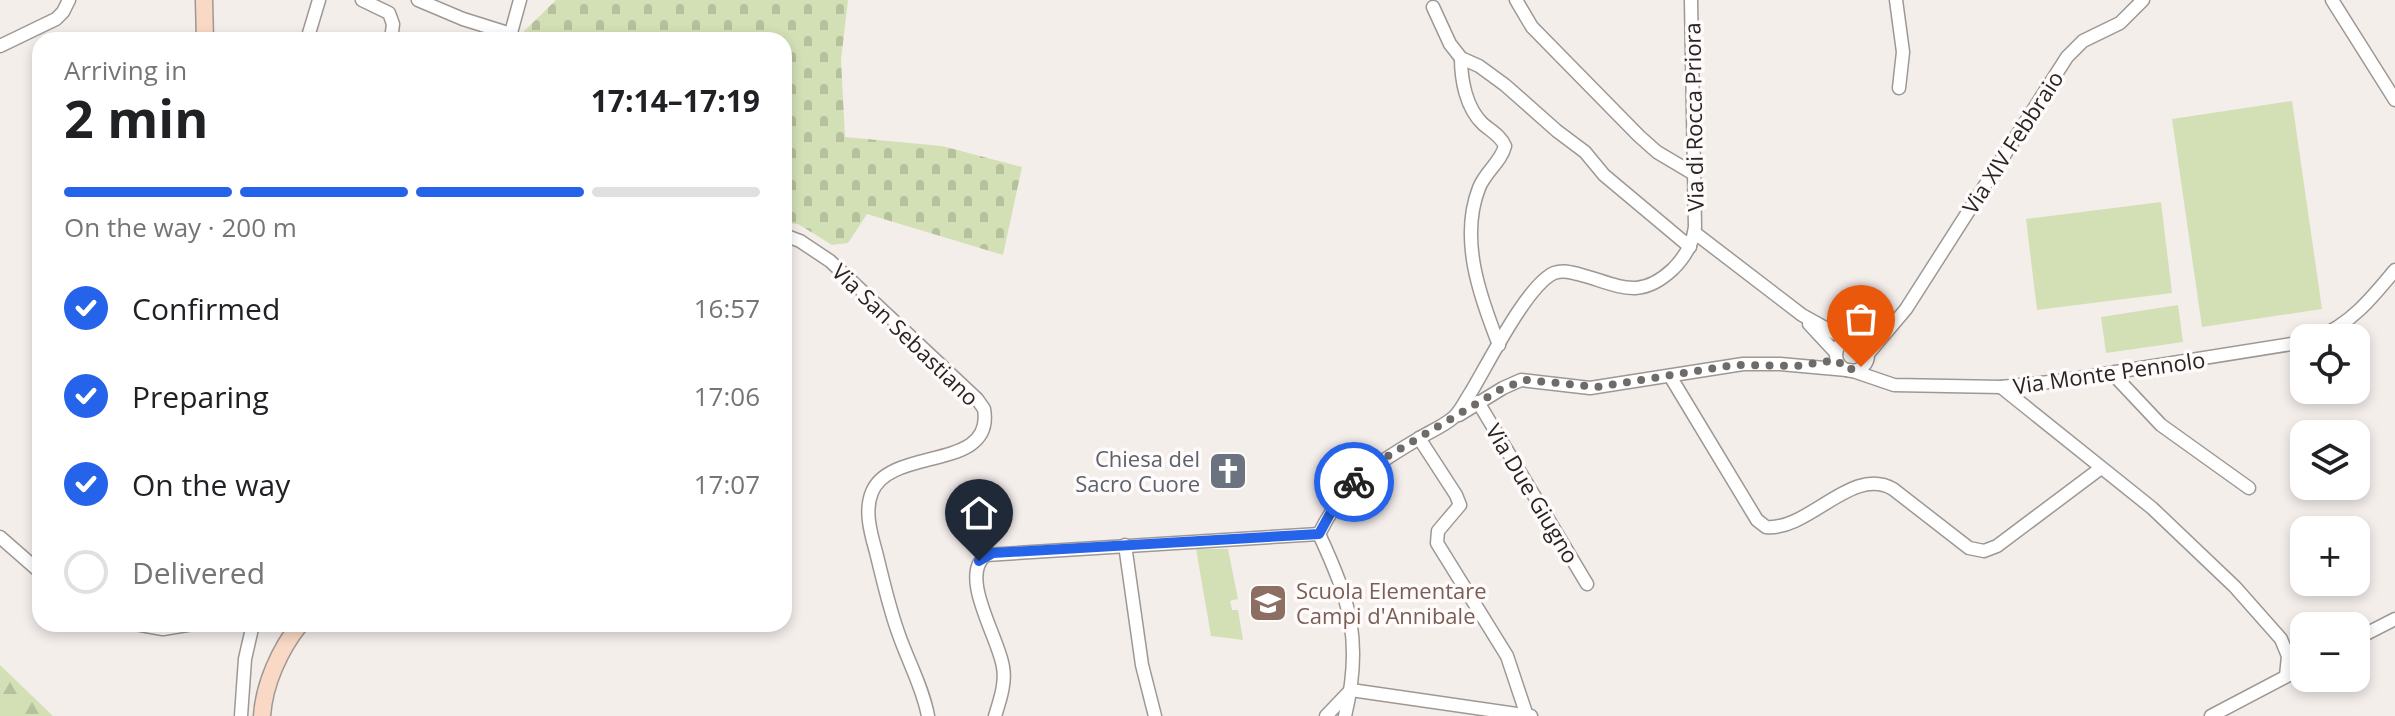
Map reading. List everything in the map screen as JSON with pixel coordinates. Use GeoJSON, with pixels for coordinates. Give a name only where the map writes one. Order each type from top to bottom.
{"type":"FeatureCollection","features":[{"type":"Feature","properties":{"kind":"main road"},"geometry":{"type":"LineString","coordinates":[[204,0],[205,32]]}},
{"type":"Feature","properties":{"kind":"main road"},"geometry":{"type":"LineString","coordinates":[[262,716],[272,673],[294,632]]}},
{"type":"Feature","properties":{"kind":"street"},"geometry":{"type":"LineString","coordinates":[[0,46],[56,19],[69,0]]}},
{"type":"Feature","properties":{"kind":"street"},"geometry":{"type":"LineString","coordinates":[[309,32],[319,0]]}},
{"type":"Feature","properties":{"kind":"street"},"geometry":{"type":"LineString","coordinates":[[362,0],[389,13],[392,32]]}},
{"type":"Feature","properties":{"kind":"street"},"geometry":{"type":"LineString","coordinates":[[418,0],[497,32]]}},
{"type":"Feature","properties":{"kind":"street"},"geometry":{"type":"LineString","coordinates":[[511,32],[520,0]]}},
{"type":"Feature","properties":{"kind":"street"},"geometry":{"type":"LineString","coordinates":[[1516,0],[1532,27],[1639,136],[1657,152],[1694,174]]}},
{"type":"Feature","properties":{"kind":"street","name":"Via di Rocca Priora"},"geometry":{"type":"LineString","coordinates":[[1319,534],[1337,501],[1352,484],[1376,464],[1456,416],[1533,292],[1545,279],[1567,271],[1639,289],[1654,285],[1679,263],[1695,233],[1691,0]]}},
{"type":"Feature","properties":{"kind":"street"},"geometry":{"type":"LineString","coordinates":[[1896,0],[1903,52],[1899,88]]}},
{"type":"Feature","properties":{"kind":"street","name":"Via XIV Febbraio"},"geometry":{"type":"LineString","coordinates":[[1867,357],[1906,309],[2067,57],[2083,41],[2120,23],[2143,0]]}},
{"type":"Feature","properties":{"kind":"street"},"geometry":{"type":"LineString","coordinates":[[2332,0],[2395,100]]}},
{"type":"Feature","properties":{"kind":"street"},"geometry":{"type":"LineString","coordinates":[[1433,7],[1450,44],[1461,58],[1479,66],[1505,85],[1585,152],[1604,175],[1690,247]]}},
{"type":"Feature","properties":{"kind":"street"},"geometry":{"type":"LineString","coordinates":[[1461,58],[1463,82],[1471,108],[1505,146],[1478,190],[1472,230],[1478,283],[1499,345]]}},
{"type":"Feature","properties":{"kind":"street"},"geometry":{"type":"LineString","coordinates":[[1695,233],[1802,315],[1862,343],[1867,357],[1861,367],[1849,370],[1802,315]]}},
{"type":"Feature","properties":{"kind":"street","name":"Via San Sebastiano"},"geometry":{"type":"LineString","coordinates":[[792,238],[830,261],[984,409],[982,428],[971,446],[891,472],[874,488],[869,504],[872,536],[891,614],[928,716]]}},
{"type":"Feature","properties":{"kind":"street"},"geometry":{"type":"LineString","coordinates":[[2342,324],[2360,310],[2395,270]]}},
{"type":"Feature","properties":{"kind":"street","name":"Via XIV Febbraio"},"geometry":{"type":"LineString","coordinates":[[1851,339],[1879,329],[1906,309]]}},
{"type":"Feature","properties":{"kind":"street"},"geometry":{"type":"LineString","coordinates":[[1837,356],[1839,345],[1851,339]]}},
{"type":"Feature","properties":{"kind":"street","name":"Via Monte Pennolo"},"geometry":{"type":"LineString","coordinates":[[1456,416],[1521,380],[1590,388],[1743,364],[1849,370],[1894,385],[1914,387],[2001,387],[2290,344]]}},
{"type":"Feature","properties":{"kind":"street","name":"Via Monte Pennolo"},"geometry":{"type":"LineString","coordinates":[[1796,366],[1837,356]]}},
{"type":"Feature","properties":{"kind":"street","name":"Via Monte Pennolo"},"geometry":{"type":"LineString","coordinates":[[1867,357],[1892,381],[1914,387]]}},
{"type":"Feature","properties":{"kind":"street"},"geometry":{"type":"LineString","coordinates":[[2112,373],[2161,425],[2249,488]]}},
{"type":"Feature","properties":{"kind":"street"},"geometry":{"type":"LineString","coordinates":[[1670,376],[1757,520],[1766,527],[1788,523],[1854,488],[1878,483],[1893,489],[1969,548],[1984,551],[1997,546],[2101,468]]}},
{"type":"Feature","properties":{"kind":"street"},"geometry":{"type":"LineString","coordinates":[[2001,387],[2181,534],[2268,621],[2286,651],[2286,676]]}},
{"type":"Feature","properties":{"kind":"street","name":"Via Due Giugno"},"geometry":{"type":"LineString","coordinates":[[1478,402],[1587,584]]}},
{"type":"Feature","properties":{"kind":"street"},"geometry":{"type":"LineString","coordinates":[[1351,690],[1529,716],[1507,656],[1437,543],[1438,531],[1460,505],[1419,438]]}},
{"type":"Feature","properties":{"kind":"street"},"geometry":{"type":"LineString","coordinates":[[995,716],[1004,670],[976,585],[975,571],[979,561],[993,553],[1319,534],[1338,574],[1354,641],[1351,690],[1345,716]]}},
{"type":"Feature","properties":{"kind":"street"},"geometry":{"type":"LineString","coordinates":[[0,537],[32,565]]}},
{"type":"Feature","properties":{"kind":"street"},"geometry":{"type":"LineString","coordinates":[[1125,545],[1142,665],[1155,716]]}},
{"type":"Feature","properties":{"kind":"street"},"geometry":{"type":"LineString","coordinates":[[2370,632],[2395,619]]}},
{"type":"Feature","properties":{"kind":"street"},"geometry":{"type":"LineString","coordinates":[[241,716],[245,659],[251,632]]}},
{"type":"Feature","properties":{"kind":"street"},"geometry":{"type":"LineString","coordinates":[[2211,716],[2290,674]]}},
{"type":"Feature","properties":{"kind":"street"},"geometry":{"type":"LineString","coordinates":[[1326,716],[1351,690]]}},
{"type":"Feature","properties":{"kind":"green space"},"geometry":{"type":"Polygon","coordinates":[[[556,0],[848,0],[841,60],[845,137],[942,146],[1022,167],[1003,255],[867,214],[848,243],[832,245],[798,224],[792,224],[792,32],[523,32],[556,0]]]}},
{"type":"Feature","properties":{"kind":"green space"},"geometry":{"type":"Polygon","coordinates":[[[2292,101],[2322,309],[2202,327],[2172,119],[2292,101]]]}},
{"type":"Feature","properties":{"kind":"green space"},"geometry":{"type":"Polygon","coordinates":[[[2161,202],[2172,293],[2037,310],[2026,219],[2161,202]]]}},
{"type":"Feature","properties":{"kind":"green space"},"geometry":{"type":"Polygon","coordinates":[[[2178,305],[2183,342],[2106,353],[2101,317],[2178,305]]]}},
{"type":"Feature","properties":{"kind":"green space"},"geometry":{"type":"Polygon","coordinates":[[[1196,549],[1228,549],[1238,599],[1230,601],[1232,610],[1238,610],[1243,640],[1211,636],[1196,549]]]}},
{"type":"Feature","properties":{"kind":"green space"},"geometry":{"type":"Polygon","coordinates":[[[0,665],[53,716],[0,716],[0,665]]]}},
{"type":"Feature","properties":{"kind":"way so far"},"geometry":{"type":"LineString","coordinates":[[1354,482],[1390,455],[1521,380],[1597,387],[1743,364],[1796,366],[1837,360],[1847,370],[1861,367]]}},
{"type":"Feature","properties":{"kind":"place","name":"Chiesa del Sacro Cuore"},"geometry":{"type":"Point","coordinates":[1228,471]}},
{"type":"Feature","properties":{"kind":"place","name":"Scuola Elementare Campi d'Annibale"},"geometry":{"type":"Point","coordinates":[1268,603]}},
{"type":"Feature","properties":{"kind":"route"},"geometry":{"type":"LineString","coordinates":[[979,561],[993,553],[1319,534],[1337,501],[1354,482]]}}]}
